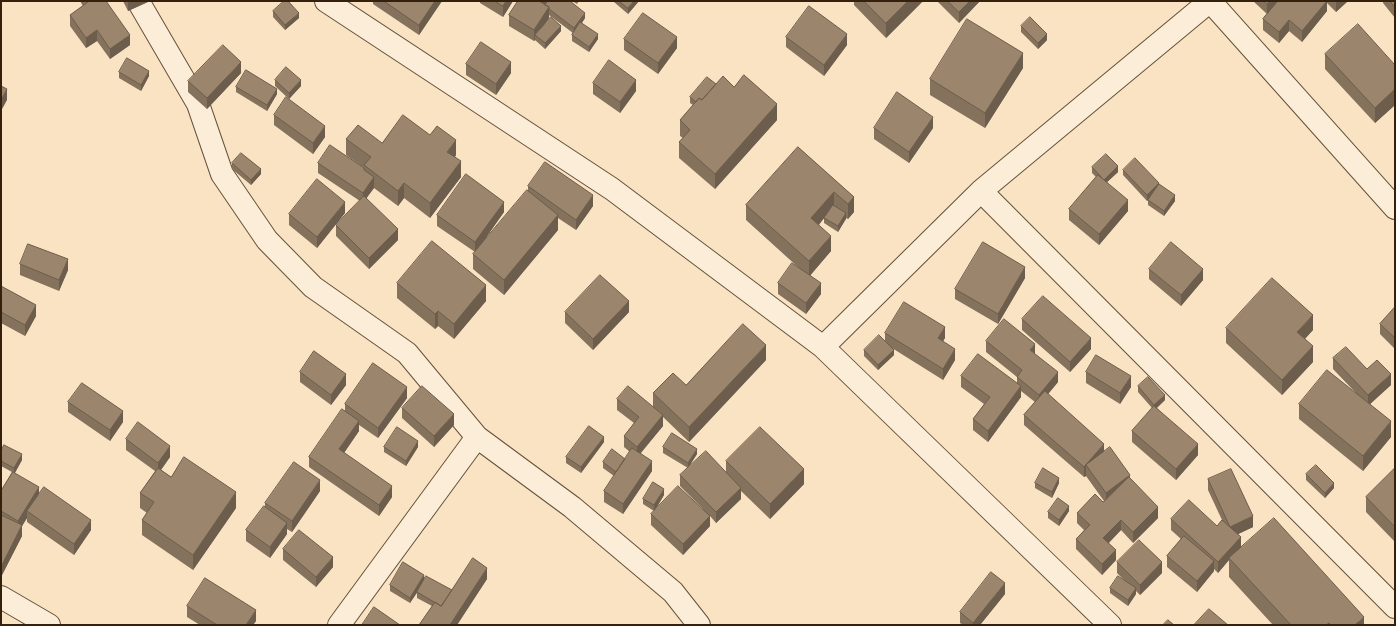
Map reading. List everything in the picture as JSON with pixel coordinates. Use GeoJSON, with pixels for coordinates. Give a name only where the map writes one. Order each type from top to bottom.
{"type":"FeatureCollection","features":[{"type":"Feature","properties":{"kind":"street"},"geometry":{"type":"LineString","coordinates":[[138,1],[198,104],[222,174],[267,240],[313,288],[407,353],[477,437],[572,507],[673,592],[699,625]]}},
{"type":"Feature","properties":{"kind":"street"},"geometry":{"type":"LineString","coordinates":[[326,1],[612,188],[822,347],[1110,625]]}},
{"type":"Feature","properties":{"kind":"street"},"geometry":{"type":"LineString","coordinates":[[822,347],[981,191],[1210,1],[1395,208]]}},
{"type":"Feature","properties":{"kind":"street"},"geometry":{"type":"LineString","coordinates":[[981,191],[1395,607]]}},
{"type":"Feature","properties":{"kind":"street"},"geometry":{"type":"LineString","coordinates":[[339,625],[477,437]]}},
{"type":"Feature","properties":{"kind":"street"},"geometry":{"type":"LineString","coordinates":[[673,592],[677,625]]}},
{"type":"Feature","properties":{"kind":"street"},"geometry":{"type":"LineString","coordinates":[[1,597],[50,625]]}},
{"type":"Feature","properties":{"kind":"building"},"geometry":{"type":"Polygon","coordinates":[[[87,1],[106,1],[130,35],[110,49],[97,30],[86,38],[70,15],[88,2],[87,1]]]}},
{"type":"Feature","properties":{"kind":"building"},"geometry":{"type":"Polygon","coordinates":[[[284,1],[288,1],[299,13],[285,25],[273,11],[284,1]]]}},
{"type":"Feature","properties":{"kind":"building"},"geometry":{"type":"Polygon","coordinates":[[[384,1],[435,1],[419,25],[384,1]]]}},
{"type":"Feature","properties":{"kind":"building"},"geometry":{"type":"Polygon","coordinates":[[[495,1],[506,1],[503,6],[495,1]]]}},
{"type":"Feature","properties":{"kind":"building"},"geometry":{"type":"Polygon","coordinates":[[[518,1],[539,1],[549,7],[534,30],[509,15],[518,1]]]}},
{"type":"Feature","properties":{"kind":"building"},"geometry":{"type":"Polygon","coordinates":[[[548,1],[570,1],[585,13],[574,28],[545,5],[548,1]]]}},
{"type":"Feature","properties":{"kind":"building"},"geometry":{"type":"Polygon","coordinates":[[[619,1],[634,1],[628,8],[619,1]]]}},
{"type":"Feature","properties":{"kind":"building"},"geometry":{"type":"Polygon","coordinates":[[[864,1],[908,1],[886,23],[864,1]]]}},
{"type":"Feature","properties":{"kind":"building"},"geometry":{"type":"Polygon","coordinates":[[[948,1],[970,1],[959,12],[948,1]]]}},
{"type":"Feature","properties":{"kind":"building"},"geometry":{"type":"Polygon","coordinates":[[[1278,1],[1327,1],[1302,31],[1289,20],[1279,32],[1263,19],[1278,1]]]}},
{"type":"Feature","properties":{"kind":"building"},"geometry":{"type":"Polygon","coordinates":[[[1390,1],[1395,1],[1395,7],[1390,1]]]}},
{"type":"Feature","properties":{"kind":"building"},"geometry":{"type":"Polygon","coordinates":[[[809,6],[847,34],[824,65],[786,37],[809,6]]]}},
{"type":"Feature","properties":{"kind":"building"},"geometry":{"type":"Polygon","coordinates":[[[643,13],[677,37],[658,63],[624,39],[643,13]]]}},
{"type":"Feature","properties":{"kind":"building"},"geometry":{"type":"Polygon","coordinates":[[[551,17],[561,26],[545,43],[535,35],[551,17]]]}},
{"type":"Feature","properties":{"kind":"building"},"geometry":{"type":"Polygon","coordinates":[[[1030,17],[1047,34],[1038,43],[1021,26],[1030,17]]]}},
{"type":"Feature","properties":{"kind":"building"},"geometry":{"type":"Polygon","coordinates":[[[967,19],[1023,53],[985,113],[930,79],[967,19]]]}},
{"type":"Feature","properties":{"kind":"building"},"geometry":{"type":"Polygon","coordinates":[[[580,22],[598,34],[589,47],[572,35],[580,22]]]}},
{"type":"Feature","properties":{"kind":"building"},"geometry":{"type":"Polygon","coordinates":[[[1358,24],[1395,65],[1395,89],[1375,108],[1325,54],[1358,24]]]}},
{"type":"Feature","properties":{"kind":"building"},"geometry":{"type":"Polygon","coordinates":[[[481,42],[511,62],[496,84],[466,64],[481,42]]]}},
{"type":"Feature","properties":{"kind":"building"},"geometry":{"type":"Polygon","coordinates":[[[223,45],[241,62],[207,98],[188,81],[223,45]]]}},
{"type":"Feature","properties":{"kind":"building"},"geometry":{"type":"Polygon","coordinates":[[[127,58],[149,71],[141,85],[119,72],[127,58]]]}},
{"type":"Feature","properties":{"kind":"building"},"geometry":{"type":"Polygon","coordinates":[[[609,60],[636,80],[620,102],[593,83],[609,60]]]}},
{"type":"Feature","properties":{"kind":"building"},"geometry":{"type":"Polygon","coordinates":[[[286,67],[301,80],[289,93],[275,80],[286,67]]]}},
{"type":"Feature","properties":{"kind":"building"},"geometry":{"type":"Polygon","coordinates":[[[246,70],[277,89],[267,105],[236,87],[246,70]]]}},
{"type":"Feature","properties":{"kind":"building"},"geometry":{"type":"Polygon","coordinates":[[[744,75],[777,104],[715,174],[679,142],[690,130],[680,120],[699,98],[702,100],[723,76],[734,87],[744,75]]]}},
{"type":"Feature","properties":{"kind":"building"},"geometry":{"type":"Polygon","coordinates":[[[707,77],[716,84],[702,100],[699,98],[696,102],[690,97],[707,77]]]}},
{"type":"Feature","properties":{"kind":"building"},"geometry":{"type":"Polygon","coordinates":[[[1,86],[7,89],[1,100],[1,86]]]}},
{"type":"Feature","properties":{"kind":"building"},"geometry":{"type":"Polygon","coordinates":[[[897,92],[933,117],[909,152],[874,128],[897,92]]]}},
{"type":"Feature","properties":{"kind":"building"},"geometry":{"type":"Polygon","coordinates":[[[286,97],[325,126],[313,143],[274,115],[286,97]]]}},
{"type":"Feature","properties":{"kind":"building"},"geometry":{"type":"Polygon","coordinates":[[[403,115],[430,135],[437,126],[456,140],[447,152],[461,161],[430,203],[404,183],[398,191],[364,165],[371,157],[346,139],[358,125],[382,143],[403,115]]]}},
{"type":"Feature","properties":{"kind":"building"},"geometry":{"type":"Polygon","coordinates":[[[330,145],[364,168],[364,170],[374,177],[363,193],[318,163],[330,145]]]}},
{"type":"Feature","properties":{"kind":"building"},"geometry":{"type":"Polygon","coordinates":[[[798,147],[854,197],[848,204],[834,192],[811,218],[831,236],[809,261],[746,205],[798,147]]]}},
{"type":"Feature","properties":{"kind":"building"},"geometry":{"type":"Polygon","coordinates":[[[241,153],[261,169],[251,180],[232,163],[241,153]]]}},
{"type":"Feature","properties":{"kind":"building"},"geometry":{"type":"Polygon","coordinates":[[[1106,154],[1118,166],[1104,180],[1092,167],[1106,154]]]}},
{"type":"Feature","properties":{"kind":"building"},"geometry":{"type":"Polygon","coordinates":[[[1135,158],[1159,183],[1147,195],[1123,170],[1135,158]]]}},
{"type":"Feature","properties":{"kind":"building"},"geometry":{"type":"Polygon","coordinates":[[[545,162],[593,195],[576,220],[528,186],[545,162]]]}},
{"type":"Feature","properties":{"kind":"building"},"geometry":{"type":"Polygon","coordinates":[[[466,174],[504,202],[475,242],[437,215],[466,174]]]}},
{"type":"Feature","properties":{"kind":"building"},"geometry":{"type":"Polygon","coordinates":[[[1098,175],[1128,200],[1099,234],[1069,209],[1098,175]]]}},
{"type":"Feature","properties":{"kind":"building"},"geometry":{"type":"Polygon","coordinates":[[[317,179],[345,202],[317,237],[289,214],[317,179]]]}},
{"type":"Feature","properties":{"kind":"building"},"geometry":{"type":"Polygon","coordinates":[[[1159,184],[1175,195],[1164,211],[1148,200],[1159,184]]]}},
{"type":"Feature","properties":{"kind":"building"},"geometry":{"type":"Polygon","coordinates":[[[527,190],[558,215],[504,280],[473,254],[527,190]]]}},
{"type":"Feature","properties":{"kind":"building"},"geometry":{"type":"Polygon","coordinates":[[[364,196],[398,229],[369,258],[336,225],[364,196]]]}},
{"type":"Feature","properties":{"kind":"building"},"geometry":{"type":"Polygon","coordinates":[[[833,205],[846,213],[838,226],[824,218],[833,205]]]}},
{"type":"Feature","properties":{"kind":"building"},"geometry":{"type":"Polygon","coordinates":[[[432,241],[486,285],[454,324],[438,311],[435,314],[397,283],[432,241]]]}},
{"type":"Feature","properties":{"kind":"building"},"geometry":{"type":"Polygon","coordinates":[[[983,242],[1025,267],[998,314],[955,289],[983,242]]]}},
{"type":"Feature","properties":{"kind":"building"},"geometry":{"type":"Polygon","coordinates":[[[1171,242],[1203,269],[1181,295],[1149,269],[1171,242]]]}},
{"type":"Feature","properties":{"kind":"building"},"geometry":{"type":"Polygon","coordinates":[[[28,244],[68,259],[59,280],[20,264],[28,244]]]}},
{"type":"Feature","properties":{"kind":"building"},"geometry":{"type":"Polygon","coordinates":[[[792,263],[821,283],[806,303],[778,283],[792,263]]]}},
{"type":"Feature","properties":{"kind":"building"},"geometry":{"type":"Polygon","coordinates":[[[600,275],[629,301],[593,339],[565,312],[600,275]]]}},
{"type":"Feature","properties":{"kind":"building"},"geometry":{"type":"Polygon","coordinates":[[[1272,278],[1313,315],[1297,332],[1313,346],[1282,380],[1226,328],[1272,278]]]}},
{"type":"Feature","properties":{"kind":"building"},"geometry":{"type":"Polygon","coordinates":[[[1,286],[36,305],[25,325],[1,312],[1,286]]]}},
{"type":"Feature","properties":{"kind":"building"},"geometry":{"type":"Polygon","coordinates":[[[1043,296],[1091,338],[1070,362],[1022,319],[1043,296]]]}},
{"type":"Feature","properties":{"kind":"building"},"geometry":{"type":"Polygon","coordinates":[[[904,302],[945,327],[938,338],[955,349],[943,369],[885,333],[904,302]]]}},
{"type":"Feature","properties":{"kind":"building"},"geometry":{"type":"Polygon","coordinates":[[[1395,307],[1395,338],[1380,324],[1395,307]]]}},
{"type":"Feature","properties":{"kind":"building"},"geometry":{"type":"Polygon","coordinates":[[[1004,319],[1035,344],[1030,350],[1058,372],[1039,395],[1017,377],[1022,370],[986,341],[1004,319]]]}},
{"type":"Feature","properties":{"kind":"building"},"geometry":{"type":"Polygon","coordinates":[[[743,324],[766,345],[689,427],[653,393],[673,373],[686,385],[743,324]]]}},
{"type":"Feature","properties":{"kind":"building"},"geometry":{"type":"Polygon","coordinates":[[[879,335],[894,350],[878,365],[864,350],[879,335]]]}},
{"type":"Feature","properties":{"kind":"building"},"geometry":{"type":"Polygon","coordinates":[[[1346,347],[1367,369],[1377,360],[1391,374],[1368,395],[1333,358],[1346,347]]]}},
{"type":"Feature","properties":{"kind":"building"},"geometry":{"type":"Polygon","coordinates":[[[314,351],[346,374],[331,395],[300,372],[314,351]]]}},
{"type":"Feature","properties":{"kind":"building"},"geometry":{"type":"Polygon","coordinates":[[[978,354],[1021,386],[988,431],[973,419],[990,397],[961,376],[978,354]]]}},
{"type":"Feature","properties":{"kind":"building"},"geometry":{"type":"Polygon","coordinates":[[[1096,355],[1131,376],[1120,393],[1086,372],[1096,355]]]}},
{"type":"Feature","properties":{"kind":"building"},"geometry":{"type":"Polygon","coordinates":[[[373,363],[407,387],[378,428],[345,404],[373,363]]]}},
{"type":"Feature","properties":{"kind":"building"},"geometry":{"type":"Polygon","coordinates":[[[1327,370],[1391,421],[1363,456],[1299,404],[1327,370]]]}},
{"type":"Feature","properties":{"kind":"building"},"geometry":{"type":"Polygon","coordinates":[[[1148,377],[1165,395],[1154,405],[1138,386],[1148,377]]]}},
{"type":"Feature","properties":{"kind":"building"},"geometry":{"type":"Polygon","coordinates":[[[82,383],[123,411],[110,430],[68,402],[82,383]]]}},
{"type":"Feature","properties":{"kind":"building"},"geometry":{"type":"Polygon","coordinates":[[[422,386],[454,414],[434,436],[402,408],[422,386]]]}},
{"type":"Feature","properties":{"kind":"building"},"geometry":{"type":"Polygon","coordinates":[[[628,386],[663,415],[637,447],[624,436],[639,417],[617,399],[628,386]]]}},
{"type":"Feature","properties":{"kind":"building"},"geometry":{"type":"Polygon","coordinates":[[[1045,391],[1104,444],[1084,467],[1024,415],[1045,391]]]}},
{"type":"Feature","properties":{"kind":"building"},"geometry":{"type":"Polygon","coordinates":[[[1154,406],[1198,444],[1176,469],[1132,431],[1154,406]]]}},
{"type":"Feature","properties":{"kind":"building"},"geometry":{"type":"Polygon","coordinates":[[[342,409],[359,421],[339,449],[392,486],[379,505],[309,457],[342,409]]]}},
{"type":"Feature","properties":{"kind":"building"},"geometry":{"type":"Polygon","coordinates":[[[138,422],[170,446],[158,463],[126,439],[138,422]]]}},
{"type":"Feature","properties":{"kind":"building"},"geometry":{"type":"Polygon","coordinates":[[[589,426],[604,437],[581,467],[566,457],[589,426]]]}},
{"type":"Feature","properties":{"kind":"building"},"geometry":{"type":"Polygon","coordinates":[[[397,427],[418,441],[406,461],[384,447],[397,427]]]}},
{"type":"Feature","properties":{"kind":"building"},"geometry":{"type":"Polygon","coordinates":[[[760,427],[804,469],[770,504],[726,461],[760,427]]]}},
{"type":"Feature","properties":{"kind":"building"},"geometry":{"type":"Polygon","coordinates":[[[672,433],[697,449],[688,463],[663,447],[672,433]]]}},
{"type":"Feature","properties":{"kind":"building"},"geometry":{"type":"Polygon","coordinates":[[[4,445],[22,454],[14,468],[1,461],[1,452],[4,445]]]}},
{"type":"Feature","properties":{"kind":"building"},"geometry":{"type":"Polygon","coordinates":[[[1110,447],[1130,475],[1106,493],[1086,465],[1110,447]]]}},
{"type":"Feature","properties":{"kind":"building"},"geometry":{"type":"Polygon","coordinates":[[[632,448],[652,461],[623,504],[604,491],[632,448]]]}},
{"type":"Feature","properties":{"kind":"building"},"geometry":{"type":"Polygon","coordinates":[[[612,449],[625,459],[616,472],[603,462],[612,449]]]}},
{"type":"Feature","properties":{"kind":"building"},"geometry":{"type":"Polygon","coordinates":[[[706,451],[741,488],[716,512],[680,475],[706,451]]]}},
{"type":"Feature","properties":{"kind":"building"},"geometry":{"type":"Polygon","coordinates":[[[184,457],[236,492],[193,555],[142,520],[154,502],[140,493],[158,468],[171,477],[184,457]]]}},
{"type":"Feature","properties":{"kind":"building"},"geometry":{"type":"Polygon","coordinates":[[[294,462],[320,480],[292,521],[265,503],[294,462]]]}},
{"type":"Feature","properties":{"kind":"building"},"geometry":{"type":"Polygon","coordinates":[[[1316,465],[1334,483],[1325,493],[1306,474],[1316,465]]]}},
{"type":"Feature","properties":{"kind":"building"},"geometry":{"type":"Polygon","coordinates":[[[1043,468],[1059,478],[1052,492],[1035,483],[1043,468]]]}},
{"type":"Feature","properties":{"kind":"building"},"geometry":{"type":"Polygon","coordinates":[[[1395,468],[1395,527],[1366,497],[1395,468]]]}},
{"type":"Feature","properties":{"kind":"building"},"geometry":{"type":"Polygon","coordinates":[[[1231,469],[1253,516],[1230,527],[1208,479],[1231,469]]]}},
{"type":"Feature","properties":{"kind":"building"},"geometry":{"type":"Polygon","coordinates":[[[13,472],[39,487],[18,521],[1,511],[1,491],[13,472]]]}},
{"type":"Feature","properties":{"kind":"building"},"geometry":{"type":"Polygon","coordinates":[[[1129,477],[1158,507],[1133,532],[1121,520],[1103,538],[1116,550],[1102,564],[1076,539],[1090,525],[1077,513],[1095,494],[1103,502],[1129,477]]]}},
{"type":"Feature","properties":{"kind":"building"},"geometry":{"type":"Polygon","coordinates":[[[653,482],[664,489],[654,505],[643,499],[653,482]]]}},
{"type":"Feature","properties":{"kind":"building"},"geometry":{"type":"Polygon","coordinates":[[[678,486],[710,516],[683,544],[651,514],[678,486]]]}},
{"type":"Feature","properties":{"kind":"building"},"geometry":{"type":"Polygon","coordinates":[[[44,487],[91,520],[74,544],[27,511],[44,487]]]}},
{"type":"Feature","properties":{"kind":"building"},"geometry":{"type":"Polygon","coordinates":[[[1058,498],[1069,506],[1059,520],[1048,512],[1058,498]]]}},
{"type":"Feature","properties":{"kind":"building"},"geometry":{"type":"Polygon","coordinates":[[[1189,500],[1217,526],[1222,520],[1241,537],[1218,562],[1171,519],[1189,500]]]}},
{"type":"Feature","properties":{"kind":"building"},"geometry":{"type":"Polygon","coordinates":[[[264,506],[287,523],[270,547],[246,530],[264,506]]]}},
{"type":"Feature","properties":{"kind":"building"},"geometry":{"type":"Polygon","coordinates":[[[1,515],[22,525],[1,567],[1,515]]]}},
{"type":"Feature","properties":{"kind":"building"},"geometry":{"type":"Polygon","coordinates":[[[1274,518],[1364,617],[1355,625],[1331,625],[1329,623],[1326,625],[1291,625],[1229,558],[1274,518]]]}},
{"type":"Feature","properties":{"kind":"building"},"geometry":{"type":"Polygon","coordinates":[[[299,530],[333,557],[316,577],[283,549],[299,530]]]}},
{"type":"Feature","properties":{"kind":"building"},"geometry":{"type":"Polygon","coordinates":[[[1184,536],[1214,561],[1197,581],[1167,556],[1184,536]]]}},
{"type":"Feature","properties":{"kind":"building"},"geometry":{"type":"Polygon","coordinates":[[[1139,540],[1162,562],[1140,585],[1117,562],[1139,540]]]}},
{"type":"Feature","properties":{"kind":"building"},"geometry":{"type":"Polygon","coordinates":[[[473,558],[487,568],[450,625],[419,625],[435,602],[441,606],[473,558]]]}},
{"type":"Feature","properties":{"kind":"building"},"geometry":{"type":"Polygon","coordinates":[[[403,562],[424,575],[410,598],[390,585],[403,562]]]}},
{"type":"Feature","properties":{"kind":"building"},"geometry":{"type":"Polygon","coordinates":[[[991,572],[1005,583],[973,623],[960,612],[991,572]]]}},
{"type":"Feature","properties":{"kind":"building"},"geometry":{"type":"Polygon","coordinates":[[[426,576],[452,590],[441,606],[417,592],[426,576]]]}},
{"type":"Feature","properties":{"kind":"building"},"geometry":{"type":"Polygon","coordinates":[[[1118,576],[1136,588],[1128,600],[1110,588],[1118,576]]]}},
{"type":"Feature","properties":{"kind":"building"},"geometry":{"type":"Polygon","coordinates":[[[205,578],[256,610],[246,625],[217,625],[187,606],[205,578]]]}},
{"type":"Feature","properties":{"kind":"building"},"geometry":{"type":"Polygon","coordinates":[[[374,607],[400,625],[362,625],[374,607]]]}},
{"type":"Feature","properties":{"kind":"building"},"geometry":{"type":"Polygon","coordinates":[[[1209,609],[1228,625],[1194,625],[1209,609]]]}},
{"type":"Feature","properties":{"kind":"building"},"geometry":{"type":"Polygon","coordinates":[[[1168,620],[1174,625],[1163,625],[1168,620]]]}}]}
